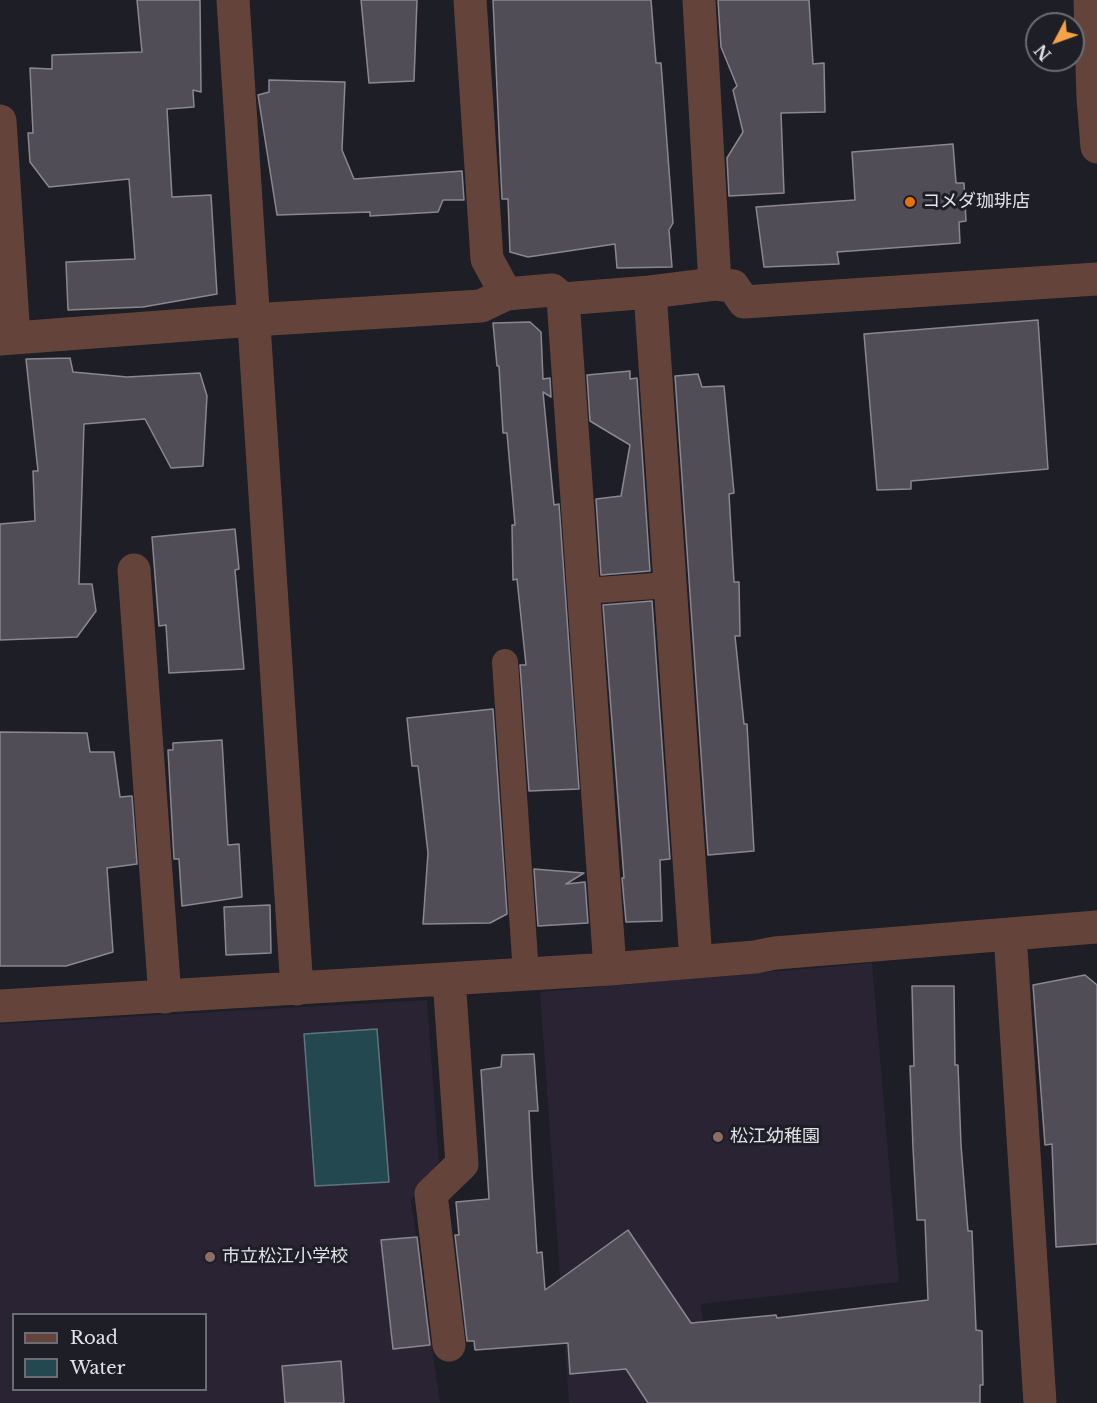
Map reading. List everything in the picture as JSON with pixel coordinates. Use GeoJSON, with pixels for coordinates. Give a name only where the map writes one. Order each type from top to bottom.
{"type":"FeatureCollection","features":[{"type":"Feature","properties":{"kind":"street"},"geometry":{"type":"LineString","coordinates":[[233,0],[297,989]]}},
{"type":"Feature","properties":{"kind":"street"},"geometry":{"type":"LineString","coordinates":[[470,0],[487,259],[506,294]]}},
{"type":"Feature","properties":{"kind":"street"},"geometry":{"type":"LineString","coordinates":[[699,0],[715,284]]}},
{"type":"Feature","properties":{"kind":"street"},"geometry":{"type":"LineString","coordinates":[[1090,0],[1097,147]]}},
{"type":"Feature","properties":{"kind":"street"},"geometry":{"type":"LineString","coordinates":[[0,121],[7,338],[481,306],[506,294],[552,290],[563,299],[715,284],[734,286],[744,302],[1097,279]]}},
{"type":"Feature","properties":{"kind":"street"},"geometry":{"type":"LineString","coordinates":[[650,292],[696,961]]}},
{"type":"Feature","properties":{"kind":"street"},"geometry":{"type":"LineString","coordinates":[[563,299],[610,969]]}},
{"type":"Feature","properties":{"kind":"street"},"geometry":{"type":"LineString","coordinates":[[134,570],[165,997]]}},
{"type":"Feature","properties":{"kind":"street"},"geometry":{"type":"LineString","coordinates":[[0,1006],[610,969],[1097,927]]}},
{"type":"Feature","properties":{"kind":"street"},"geometry":{"type":"LineString","coordinates":[[1010,934],[1040,1403]]}},
{"type":"Feature","properties":{"kind":"street"},"geometry":{"type":"LineString","coordinates":[[448,1345],[431,1194],[462,1164],[449,979]]}},
{"type":"Feature","properties":{"kind":"lane"},"geometry":{"type":"LineString","coordinates":[[584,591],[669,585]]}},
{"type":"Feature","properties":{"kind":"lane"},"geometry":{"type":"LineString","coordinates":[[505,662],[526,974]]}},
{"type":"Feature","properties":{"kind":"shaded area","name":"松江幼稚園"},"geometry":{"type":"Polygon","coordinates":[[[872,963],[899,1282],[701,1304],[713,1403],[569,1403],[540,992],[872,963]]]}},
{"type":"Feature","properties":{"kind":"shaded area","name":"市立松江小学校"},"geometry":{"type":"Polygon","coordinates":[[[427,1000],[439,1162],[411,1200],[440,1403],[0,1403],[0,1024],[427,1000]]]}},
{"type":"Feature","properties":{"kind":"water"},"geometry":{"type":"Polygon","coordinates":[[[377,1029],[389,1182],[315,1186],[304,1034],[377,1029]]]}},
{"type":"Feature","properties":{"kind":"building"},"geometry":{"type":"Polygon","coordinates":[[[137,0],[200,0],[201,92],[193,90],[194,107],[167,109],[172,197],[211,195],[217,294],[143,307],[68,310],[66,262],[135,259],[129,179],[49,187],[30,162],[28,133],[33,133],[30,68],[52,69],[52,55],[142,52],[137,0]]]}},
{"type":"Feature","properties":{"kind":"building"},"geometry":{"type":"Polygon","coordinates":[[[361,0],[417,0],[414,81],[369,83],[361,0]]]}},
{"type":"Feature","properties":{"kind":"building"},"geometry":{"type":"Polygon","coordinates":[[[493,0],[651,0],[656,63],[661,63],[673,223],[669,230],[672,267],[617,268],[615,244],[528,257],[510,252],[508,199],[502,199],[493,0]]]}},
{"type":"Feature","properties":{"kind":"building"},"geometry":{"type":"Polygon","coordinates":[[[718,0],[809,0],[813,64],[824,63],[825,112],[781,113],[784,193],[729,196],[727,158],[743,132],[733,90],[737,86],[721,47],[718,0]]]}},
{"type":"Feature","properties":{"kind":"building"},"geometry":{"type":"Polygon","coordinates":[[[269,80],[345,82],[342,150],[354,179],[462,171],[464,200],[443,200],[438,212],[370,216],[370,212],[277,215],[258,95],[269,92],[269,80]]]}},
{"type":"Feature","properties":{"kind":"building","name":"コメダ珈琲店"},"geometry":{"type":"Polygon","coordinates":[[[953,144],[956,183],[964,183],[966,221],[959,222],[960,243],[837,252],[839,264],[764,267],[756,207],[855,200],[852,152],[953,144]]]}},
{"type":"Feature","properties":{"kind":"building"},"geometry":{"type":"Polygon","coordinates":[[[1038,320],[1048,469],[911,481],[911,489],[877,490],[864,334],[1038,320]]]}},
{"type":"Feature","properties":{"kind":"building"},"geometry":{"type":"Polygon","coordinates":[[[530,322],[541,332],[543,379],[550,378],[551,397],[543,392],[554,505],[559,504],[579,789],[529,791],[520,665],[526,665],[517,579],[513,580],[512,525],[515,525],[507,433],[503,433],[499,366],[497,366],[493,323],[530,322]]]}},
{"type":"Feature","properties":{"kind":"building"},"geometry":{"type":"Polygon","coordinates":[[[70,358],[73,372],[127,377],[200,373],[207,396],[203,466],[171,468],[145,419],[84,424],[79,584],[92,584],[96,611],[77,637],[0,640],[0,524],[35,521],[33,471],[38,471],[26,359],[70,358]]]}},
{"type":"Feature","properties":{"kind":"building"},"geometry":{"type":"Polygon","coordinates":[[[630,371],[630,379],[637,378],[650,571],[601,575],[596,499],[621,496],[630,445],[590,421],[587,375],[630,371]]]}},
{"type":"Feature","properties":{"kind":"building"},"geometry":{"type":"Polygon","coordinates":[[[698,374],[702,387],[724,386],[734,493],[729,494],[734,582],[739,582],[740,636],[735,636],[744,724],[747,724],[754,851],[708,855],[675,376],[698,374]]]}},
{"type":"Feature","properties":{"kind":"building"},"geometry":{"type":"Polygon","coordinates":[[[235,529],[239,569],[235,570],[244,669],[169,673],[166,625],[159,626],[152,537],[235,529]]]}},
{"type":"Feature","properties":{"kind":"building"},"geometry":{"type":"Polygon","coordinates":[[[652,601],[670,859],[660,860],[662,921],[626,922],[603,605],[652,601]]]}},
{"type":"Feature","properties":{"kind":"building"},"geometry":{"type":"Polygon","coordinates":[[[493,709],[507,914],[490,923],[423,924],[428,853],[418,766],[412,766],[407,718],[493,709]]]}},
{"type":"Feature","properties":{"kind":"building"},"geometry":{"type":"Polygon","coordinates":[[[0,732],[87,733],[90,752],[114,752],[120,797],[132,796],[137,864],[107,868],[113,952],[66,966],[0,966],[0,732]]]}},
{"type":"Feature","properties":{"kind":"building"},"geometry":{"type":"Polygon","coordinates":[[[222,740],[228,845],[239,844],[242,897],[182,906],[179,859],[174,859],[168,750],[173,750],[173,743],[222,740]]]}},
{"type":"Feature","properties":{"kind":"building"},"geometry":{"type":"Polygon","coordinates":[[[534,869],[584,873],[566,884],[585,882],[588,923],[538,926],[534,869]]]}},
{"type":"Feature","properties":{"kind":"building"},"geometry":{"type":"Polygon","coordinates":[[[270,905],[271,953],[226,955],[224,907],[270,905]]]}},
{"type":"Feature","properties":{"kind":"building"},"geometry":{"type":"Polygon","coordinates":[[[1085,975],[1097,985],[1097,1244],[1056,1247],[1052,1144],[1045,1145],[1033,985],[1085,975]]]}},
{"type":"Feature","properties":{"kind":"building"},"geometry":{"type":"Polygon","coordinates":[[[912,986],[954,986],[955,1065],[958,1065],[961,1145],[968,1231],[972,1231],[976,1330],[982,1331],[983,1385],[980,1385],[980,1403],[648,1403],[626,1369],[570,1374],[568,1343],[475,1350],[474,1341],[467,1341],[455,1235],[459,1235],[456,1202],[489,1199],[481,1070],[501,1067],[502,1055],[534,1054],[538,1111],[529,1111],[537,1253],[542,1252],[545,1290],[628,1230],[691,1323],[776,1315],[777,1318],[928,1300],[925,1220],[917,1220],[913,1148],[910,1066],[914,1066],[912,986]]]}},
{"type":"Feature","properties":{"kind":"building"},"geometry":{"type":"Polygon","coordinates":[[[417,1237],[430,1345],[393,1349],[381,1240],[417,1237]]]}},
{"type":"Feature","properties":{"kind":"building"},"geometry":{"type":"Polygon","coordinates":[[[341,1361],[344,1403],[285,1403],[282,1366],[341,1361]]]}},
{"type":"Feature","properties":{"kind":"place","name":"コメダ珈琲店"},"geometry":{"type":"Point","coordinates":[910,202]}},
{"type":"Feature","properties":{"kind":"place","name":"松江幼稚園"},"geometry":{"type":"Point","coordinates":[718,1137]}},
{"type":"Feature","properties":{"kind":"place","name":"市立松江小学校"},"geometry":{"type":"Point","coordinates":[210,1257]}}]}
